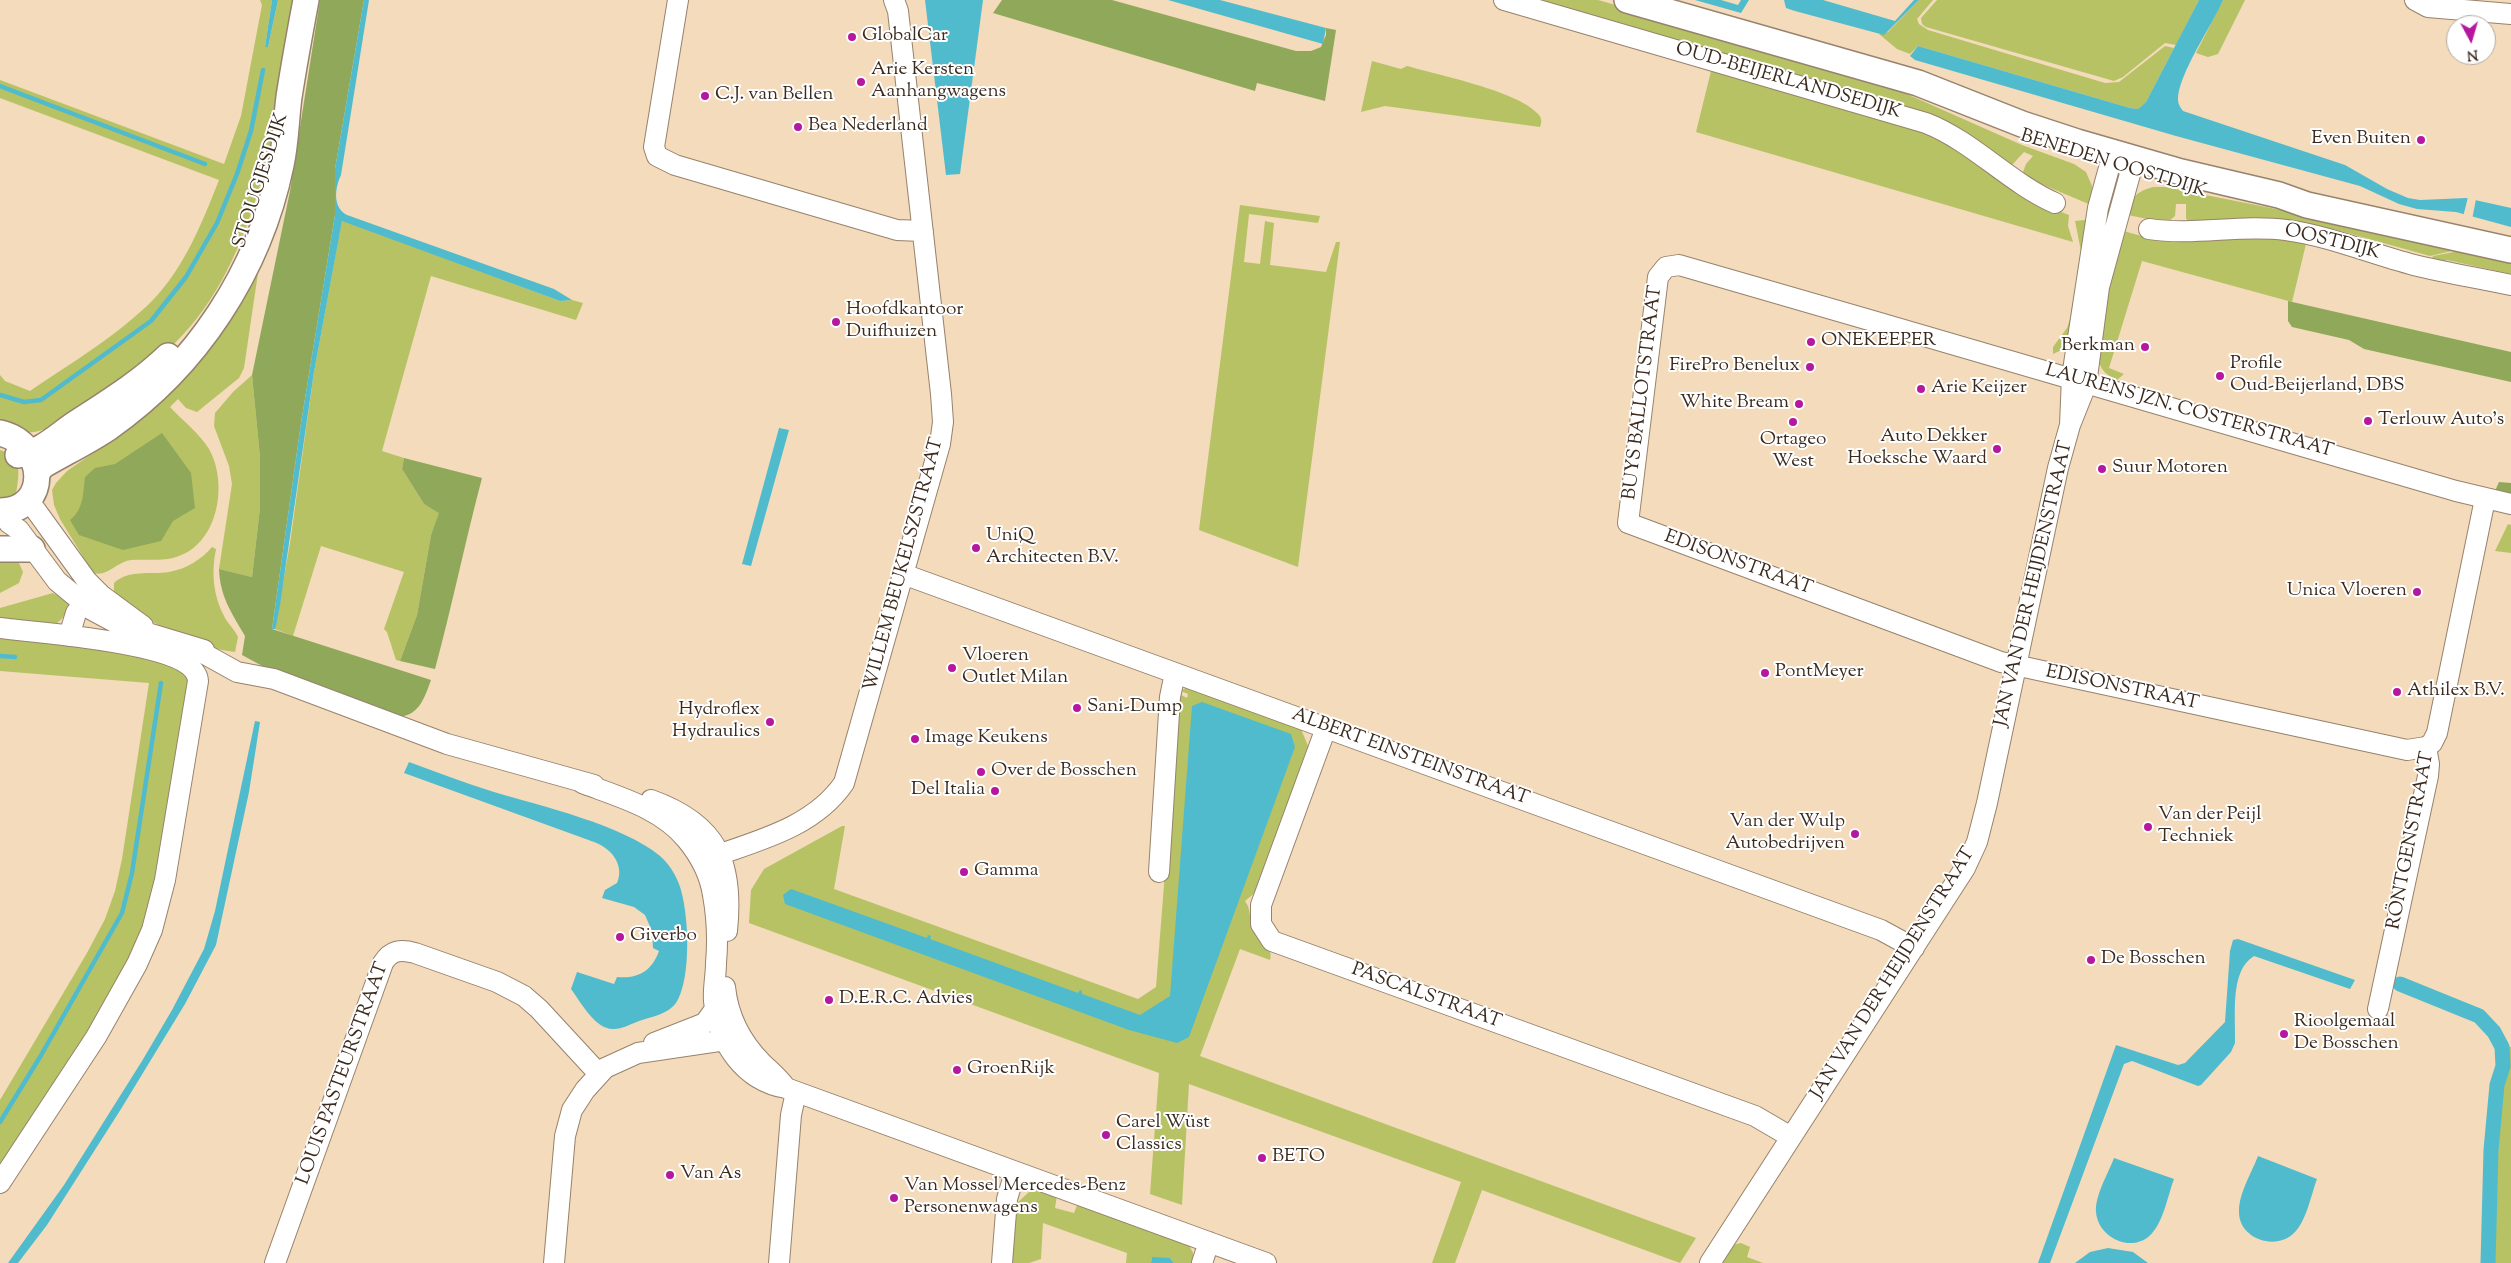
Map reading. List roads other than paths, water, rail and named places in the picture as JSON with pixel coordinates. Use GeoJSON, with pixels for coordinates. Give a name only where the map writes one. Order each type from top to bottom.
{"type":"FeatureCollection","features":[{"type":"Feature","properties":{"kind":"main road","name":"STOUGJESDIJK"},"geometry":{"type":"LineString","coordinates":[[22,484],[56,440],[71,438],[124,392],[156,368],[183,340],[209,307],[227,278],[243,244],[263,188],[289,100],[306,0]]}},
{"type":"Feature","properties":{"kind":"main road","name":"BENEDEN OOSTDIJK"},"geometry":{"type":"LineString","coordinates":[[1627,0],[1929,86],[2121,166],[2234,200],[2307,205],[2511,250]]}},
{"type":"Feature","properties":{"kind":"main road","name":"STOUGJESDIJK"},"geometry":{"type":"LineString","coordinates":[[22,484],[53,473],[64,466],[71,438]]}},
{"type":"Feature","properties":{"kind":"main road"},"geometry":{"type":"LineString","coordinates":[[0,549],[32,549]]}},
{"type":"Feature","properties":{"kind":"street"},"geometry":{"type":"LineString","coordinates":[[678,0],[654,147],[657,156],[675,165],[897,230],[923,231]]}},
{"type":"Feature","properties":{"kind":"street","name":"WILLEM BEUKELSZSTRAAT"},"geometry":{"type":"LineString","coordinates":[[701,861],[794,826],[819,810],[841,787],[849,768],[942,430],[940,389],[923,231],[898,11],[894,0]]}},
{"type":"Feature","properties":{"kind":"street","name":"OUD-BEIJERLANDSEDIJK"},"geometry":{"type":"LineString","coordinates":[[1504,0],[1926,123],[1963,142],[2029,190],[2055,203]]}},
{"type":"Feature","properties":{"kind":"street"},"geometry":{"type":"LineString","coordinates":[[2415,0],[2428,7],[2511,14]]}},
{"type":"Feature","properties":{"kind":"street","name":"JAN VAN DER HEIJDENSTRAAT"},"geometry":{"type":"LineString","coordinates":[[1710,1263],[1965,868],[1976,842],[2016,666],[2044,527],[2070,425],[2079,379],[2095,223],[2121,166]]}},
{"type":"Feature","properties":{"kind":"street","name":"OOSTDIJK"},"geometry":{"type":"LineString","coordinates":[[2150,229],[2180,232],[2260,228],[2298,232],[2415,265],[2511,285]]}},
{"type":"Feature","properties":{"kind":"street","name":"LAURENS JZN. COSTERSTRAAT"},"geometry":{"type":"LineString","coordinates":[[1666,267],[1679,265],[2511,504]]}},
{"type":"Feature","properties":{"kind":"street","name":"BUYS BALLOTSTRAAT"},"geometry":{"type":"LineString","coordinates":[[1628,523],[1658,280],[1661,271],[1666,267]]}},
{"type":"Feature","properties":{"kind":"street"},"geometry":{"type":"LineString","coordinates":[[22,484],[19,530],[32,549],[58,581],[89,596],[118,624],[151,632],[192,648],[236,658],[274,679],[447,744],[582,783],[642,796],[682,812],[706,833],[720,854],[728,889],[724,1013],[748,1046],[791,1090],[779,1263]]}},
{"type":"Feature","properties":{"kind":"street"},"geometry":{"type":"LineString","coordinates":[[22,484],[71,561],[89,596]]}},
{"type":"Feature","properties":{"kind":"street","name":"RÖNTGENSTRAAT"},"geometry":{"type":"LineString","coordinates":[[2378,1009],[2428,776],[2429,764],[2426,747],[2432,743],[2437,733],[2485,498]]}},
{"type":"Feature","properties":{"kind":"street","name":"EDISONSTRAAT"},"geometry":{"type":"LineString","coordinates":[[1628,523],[1992,660],[2407,750],[2426,747]]}},
{"type":"Feature","properties":{"kind":"street","name":"ALBERT EINSTEINSTRAAT"},"geometry":{"type":"LineString","coordinates":[[903,574],[1881,930],[1914,948]]}},
{"type":"Feature","properties":{"kind":"street"},"geometry":{"type":"LineString","coordinates":[[69,636],[72,621],[89,596]]}},
{"type":"Feature","properties":{"kind":"street"},"geometry":{"type":"LineString","coordinates":[[0,628],[119,642],[182,661],[197,673],[198,693],[165,880],[149,937],[133,972],[96,1037],[0,1183]]}},
{"type":"Feature","properties":{"kind":"street"},"geometry":{"type":"LineString","coordinates":[[1159,872],[1170,697],[1175,674]]}},
{"type":"Feature","properties":{"kind":"street","name":"PASCALSTRAAT"},"geometry":{"type":"LineString","coordinates":[[1326,728],[1261,905],[1261,924],[1272,941],[1755,1116],[1791,1137]]}},
{"type":"Feature","properties":{"kind":"street"},"geometry":{"type":"LineString","coordinates":[[582,783],[643,807],[664,818],[686,839],[701,861],[711,883],[715,903],[717,946],[724,1013],[724,1038],[738,1060],[752,1075],[767,1083],[791,1090],[1266,1263]]}},
{"type":"Feature","properties":{"kind":"street","name":"LOUIS PASTEURSTRAAT"},"geometry":{"type":"LineString","coordinates":[[275,1263],[383,963],[392,953],[402,950],[415,953],[515,990],[539,1009],[599,1074]]}},
{"type":"Feature","properties":{"kind":"street"},"geometry":{"type":"LineString","coordinates":[[638,1053],[646,1046],[705,1023],[724,1013]]}},
{"type":"Feature","properties":{"kind":"street"},"geometry":{"type":"LineString","coordinates":[[554,1263],[566,1129],[579,1098],[599,1074],[614,1063],[638,1053],[698,1045],[724,1038]]}},
{"type":"Feature","properties":{"kind":"street"},"geometry":{"type":"LineString","coordinates":[[1002,1263],[1007,1199],[1015,1172]]}},
{"type":"Feature","properties":{"kind":"street"},"geometry":{"type":"LineString","coordinates":[[1202,1263],[1209,1242]]}},
{"type":"Feature","properties":{"kind":"water"},"geometry":{"type":"Polygon","coordinates":[[[272,0],[278,0],[268,47],[265,47],[272,0]]]}},
{"type":"Feature","properties":{"kind":"water"},"geometry":{"type":"Polygon","coordinates":[[[364,0],[369,0],[341,175],[336,191],[337,202],[342,212],[554,289],[572,300],[560,301],[342,221],[314,372],[280,605],[275,629],[272,629],[301,423],[335,215],[335,169],[364,0]]]}},
{"type":"Feature","properties":{"kind":"water"},"geometry":{"type":"Polygon","coordinates":[[[925,0],[983,0],[960,174],[946,175],[925,0]]]}},
{"type":"Feature","properties":{"kind":"water"},"geometry":{"type":"Polygon","coordinates":[[[1168,0],[1220,0],[1326,28],[1323,44],[1168,0]]]}},
{"type":"Feature","properties":{"kind":"water"},"geometry":{"type":"Polygon","coordinates":[[[1695,0],[1721,0],[1738,5],[1741,0],[1749,0],[1741,13],[1695,0]]]}},
{"type":"Feature","properties":{"kind":"water"},"geometry":{"type":"Polygon","coordinates":[[[1784,0],[1823,0],[1895,21],[1914,0],[1919,0],[1884,35],[1786,8],[1784,0]]]}},
{"type":"Feature","properties":{"kind":"water"},"geometry":{"type":"Polygon","coordinates":[[[2199,0],[2223,0],[2183,78],[2178,100],[2183,111],[2345,165],[2387,189],[2408,198],[2420,200],[2466,198],[2511,208],[2511,227],[2456,212],[2417,209],[2399,204],[2360,186],[2176,136],[1915,60],[1910,56],[1918,46],[2138,109],[2146,102],[2199,0]]]}},
{"type":"Feature","properties":{"kind":"water"},"geometry":{"type":"Polygon","coordinates":[[[779,428],[789,430],[751,566],[742,564],[779,428]]]}},
{"type":"Feature","properties":{"kind":"water"},"geometry":{"type":"Polygon","coordinates":[[[1202,702],[1291,734],[1295,747],[1189,1037],[1177,1043],[1129,1030],[785,904],[783,895],[791,889],[927,938],[928,935],[931,936],[930,939],[1078,993],[1080,990],[1082,994],[1140,1015],[1170,996],[1192,706],[1202,702]]]}},
{"type":"Feature","properties":{"kind":"water"},"geometry":{"type":"Polygon","coordinates":[[[255,721],[260,722],[249,792],[216,945],[185,1004],[47,1225],[18,1263],[8,1263],[64,1185],[142,1061],[172,1010],[204,949],[215,911],[255,721]]]}},
{"type":"Feature","properties":{"kind":"water"},"geometry":{"type":"Polygon","coordinates":[[[409,762],[483,789],[557,810],[604,826],[644,845],[660,856],[671,868],[679,884],[687,927],[685,978],[681,992],[673,1007],[659,1015],[623,1027],[607,1028],[589,1014],[571,989],[577,972],[614,984],[617,977],[638,975],[648,969],[659,951],[653,948],[652,931],[645,915],[634,907],[602,898],[605,890],[617,883],[619,876],[618,864],[606,848],[404,773],[409,762]]]}},
{"type":"Feature","properties":{"kind":"water"},"geometry":{"type":"Polygon","coordinates":[[[2238,939],[2355,980],[2350,989],[2254,956],[2246,963],[2237,983],[2235,1043],[2231,1052],[2201,1085],[2198,1086],[2132,1061],[2124,1064],[2050,1263],[2038,1263],[2116,1045],[2178,1065],[2185,1063],[2225,1022],[2230,951],[2233,940],[2238,939]]]}},
{"type":"Feature","properties":{"kind":"water"},"geometry":{"type":"Polygon","coordinates":[[[2258,1156],[2317,1179],[2306,1214],[2299,1227],[2287,1238],[2279,1241],[2269,1242],[2260,1240],[2245,1229],[2240,1221],[2241,1197],[2258,1156]]]}},
{"type":"Feature","properties":{"kind":"water"},"geometry":{"type":"Polygon","coordinates":[[[2114,1158],[2174,1179],[2157,1227],[2145,1239],[2137,1242],[2118,1241],[2103,1230],[2098,1222],[2096,1205],[2102,1185],[2114,1158]]]}},
{"type":"Feature","properties":{"kind":"water"},"geometry":{"type":"Polygon","coordinates":[[[2108,1248],[2133,1252],[2148,1263],[2075,1263],[2090,1252],[2108,1248]]]}},
{"type":"Feature","properties":{"kind":"water"},"geometry":{"type":"Polygon","coordinates":[[[1152,1257],[1170,1258],[1174,1263],[1151,1263],[1152,1257]]]}},
{"type":"Feature","properties":{"kind":"waterway"},"geometry":{"type":"LineString","coordinates":[[0,395],[24,402],[41,400],[151,321],[186,277],[217,223],[237,174],[251,131],[263,70]]}},
{"type":"Feature","properties":{"kind":"waterway"},"geometry":{"type":"LineString","coordinates":[[0,86],[205,164]]}},
{"type":"Feature","properties":{"kind":"waterway"},"geometry":{"type":"LineString","coordinates":[[0,656],[15,657]]}},
{"type":"Feature","properties":{"kind":"waterway"},"geometry":{"type":"LineString","coordinates":[[0,1122],[40,1057],[122,913],[132,873],[161,683]]}},
{"type":"Feature","properties":{"kind":"waterway"},"geometry":{"type":"LineString","coordinates":[[2400,984],[2479,1016],[2494,1032],[2502,1047],[2503,1066],[2497,1085],[2491,1150],[2488,1263]]}},
{"type":"Feature","properties":{"kind":"place","name":"GlobalCar"},"geometry":{"type":"Point","coordinates":[852,37]}},
{"type":"Feature","properties":{"kind":"place","name":"Arie Kersten Aanhangwagens"},"geometry":{"type":"Point","coordinates":[861,82]}},
{"type":"Feature","properties":{"kind":"place","name":"C.J. van Bellen"},"geometry":{"type":"Point","coordinates":[705,96]}},
{"type":"Feature","properties":{"kind":"place","name":"Bea Nederland"},"geometry":{"type":"Point","coordinates":[798,127]}},
{"type":"Feature","properties":{"kind":"place","name":"Even Buiten"},"geometry":{"type":"Point","coordinates":[2421,140]}},
{"type":"Feature","properties":{"kind":"place","name":"Hoofdkantoor Duifhuizen"},"geometry":{"type":"Point","coordinates":[836,322]}},
{"type":"Feature","properties":{"kind":"place","name":"ONEKEEPER"},"geometry":{"type":"Point","coordinates":[1811,342]}},
{"type":"Feature","properties":{"kind":"place","name":"Berkman"},"geometry":{"type":"Point","coordinates":[2145,347]}},
{"type":"Feature","properties":{"kind":"place","name":"FirePro Benelux"},"geometry":{"type":"Point","coordinates":[1810,367]}},
{"type":"Feature","properties":{"kind":"place","name":"Profile Oud-Beijerland, DBS"},"geometry":{"type":"Point","coordinates":[2220,376]}},
{"type":"Feature","properties":{"kind":"place","name":"Arie Keijzer"},"geometry":{"type":"Point","coordinates":[1921,389]}},
{"type":"Feature","properties":{"kind":"place","name":"White Bream"},"geometry":{"type":"Point","coordinates":[1799,404]}},
{"type":"Feature","properties":{"kind":"place","name":"Terlouw Auto's"},"geometry":{"type":"Point","coordinates":[2368,421]}},
{"type":"Feature","properties":{"kind":"place","name":"Ortageo West"},"geometry":{"type":"Point","coordinates":[1793,422]}},
{"type":"Feature","properties":{"kind":"place","name":"Auto Dekker Hoeksche Waard"},"geometry":{"type":"Point","coordinates":[1997,449]}},
{"type":"Feature","properties":{"kind":"place","name":"Suur Motoren"},"geometry":{"type":"Point","coordinates":[2102,469]}},
{"type":"Feature","properties":{"kind":"place","name":"UniQ Architecten B.V."},"geometry":{"type":"Point","coordinates":[976,548]}},
{"type":"Feature","properties":{"kind":"place","name":"Unica Vloeren"},"geometry":{"type":"Point","coordinates":[2417,592]}},
{"type":"Feature","properties":{"kind":"place","name":"Vloeren Outlet Milan"},"geometry":{"type":"Point","coordinates":[952,668]}},
{"type":"Feature","properties":{"kind":"place","name":"PontMeyer"},"geometry":{"type":"Point","coordinates":[1765,673]}},
{"type":"Feature","properties":{"kind":"place","name":"Athilex B.V."},"geometry":{"type":"Point","coordinates":[2397,692]}},
{"type":"Feature","properties":{"kind":"place","name":"Sani-Dump"},"geometry":{"type":"Point","coordinates":[1077,708]}},
{"type":"Feature","properties":{"kind":"place","name":"Hydroflex Hydraulics"},"geometry":{"type":"Point","coordinates":[770,722]}},
{"type":"Feature","properties":{"kind":"place","name":"Image Keukens"},"geometry":{"type":"Point","coordinates":[915,739]}},
{"type":"Feature","properties":{"kind":"place","name":"Over de Bosschen"},"geometry":{"type":"Point","coordinates":[981,772]}},
{"type":"Feature","properties":{"kind":"place","name":"Del Italia"},"geometry":{"type":"Point","coordinates":[995,791]}},
{"type":"Feature","properties":{"kind":"place","name":"Van der Peijl Techniek"},"geometry":{"type":"Point","coordinates":[2148,827]}},
{"type":"Feature","properties":{"kind":"place","name":"Van der Wulp Autobedrijven"},"geometry":{"type":"Point","coordinates":[1855,834]}},
{"type":"Feature","properties":{"kind":"place","name":"Gamma"},"geometry":{"type":"Point","coordinates":[964,872]}},
{"type":"Feature","properties":{"kind":"place","name":"Giverbo"},"geometry":{"type":"Point","coordinates":[620,937]}},
{"type":"Feature","properties":{"kind":"place","name":"De Bosschen"},"geometry":{"type":"Point","coordinates":[2091,960]}},
{"type":"Feature","properties":{"kind":"place","name":"D.E.R.C. Advies"},"geometry":{"type":"Point","coordinates":[829,1000]}},
{"type":"Feature","properties":{"kind":"place","name":"Rioolgemaal De Bosschen"},"geometry":{"type":"Point","coordinates":[2284,1034]}},
{"type":"Feature","properties":{"kind":"place","name":"GroenRijk"},"geometry":{"type":"Point","coordinates":[957,1070]}},
{"type":"Feature","properties":{"kind":"place","name":"Carel Wüst Classics"},"geometry":{"type":"Point","coordinates":[1106,1135]}},
{"type":"Feature","properties":{"kind":"place","name":"BETO"},"geometry":{"type":"Point","coordinates":[1262,1158]}},
{"type":"Feature","properties":{"kind":"place","name":"Van As"},"geometry":{"type":"Point","coordinates":[670,1175]}},
{"type":"Feature","properties":{"kind":"place","name":"Van Mossel Mercedes-Benz Personenwagens"},"geometry":{"type":"Point","coordinates":[894,1198]}}]}
